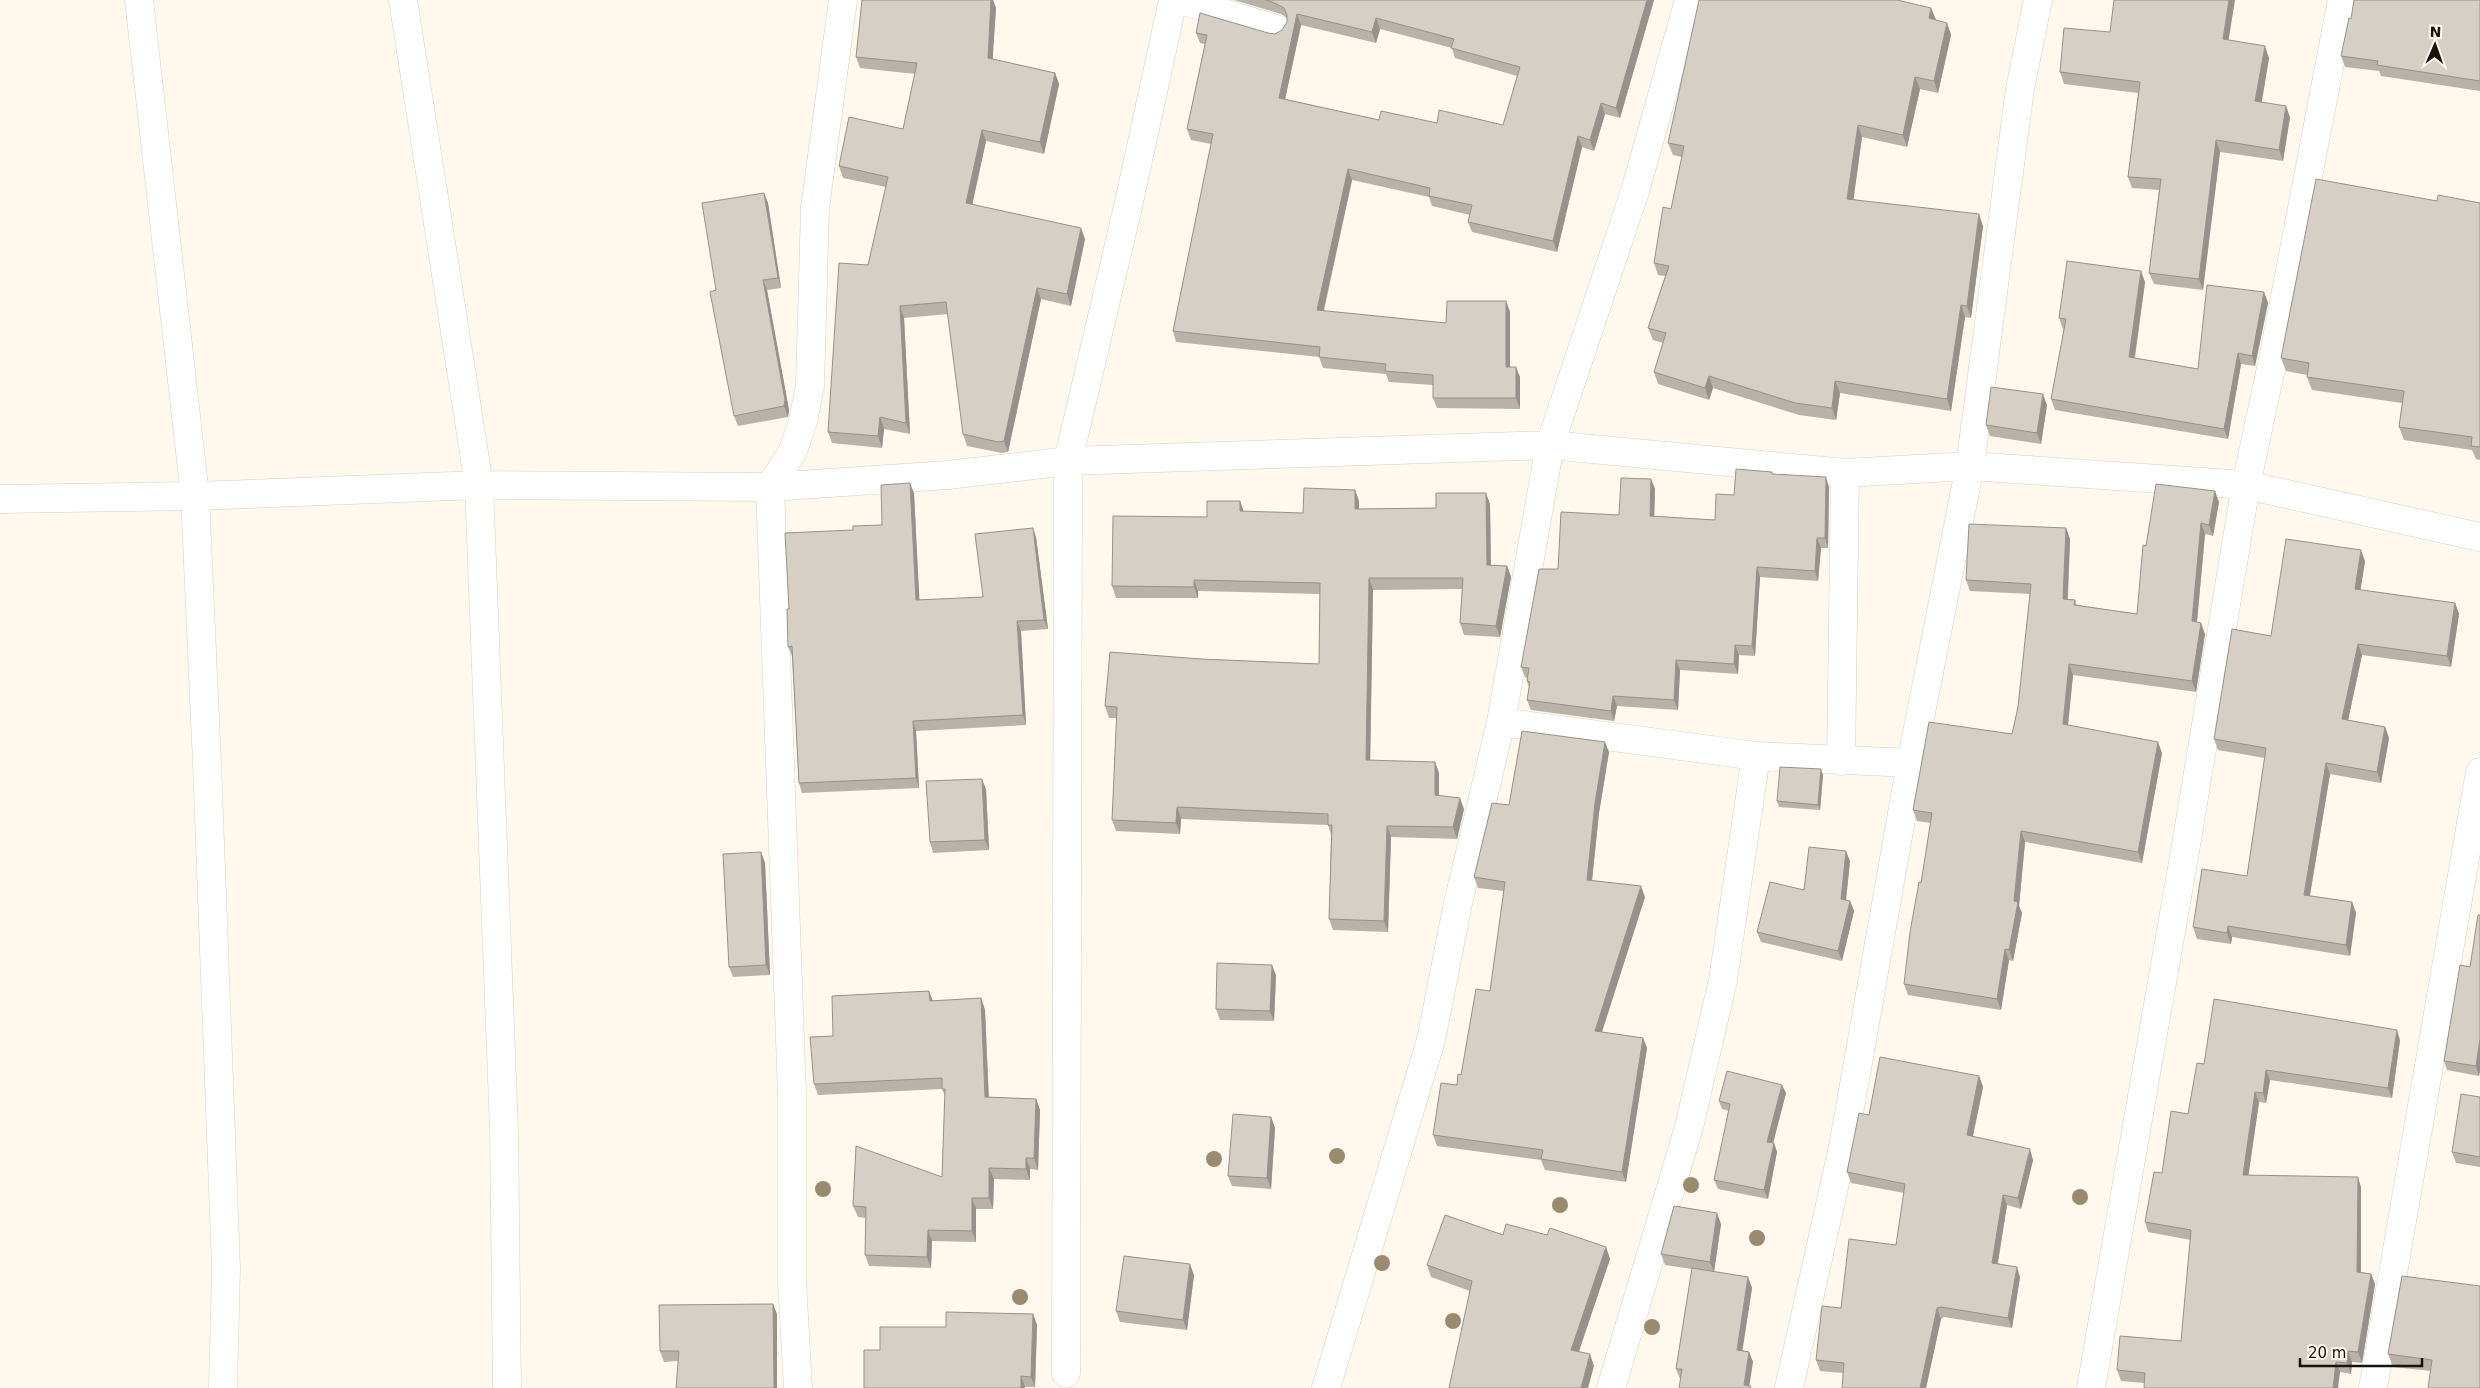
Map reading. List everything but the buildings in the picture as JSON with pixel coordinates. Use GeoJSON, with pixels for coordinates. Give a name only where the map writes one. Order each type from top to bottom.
{"type":"FeatureCollection","features":[{"type":"Feature","properties":{"kind":"street"},"geometry":{"type":"LineString","coordinates":[[139,0],[195,496],[226,1268],[223,1388]]}},
{"type":"Feature","properties":{"kind":"street"},"geometry":{"type":"LineString","coordinates":[[403,0],[479,484],[504,1130],[507,1388]]}},
{"type":"Feature","properties":{"kind":"street"},"geometry":{"type":"LineString","coordinates":[[798,1388],[792,1281],[792,1094],[770,487],[792,451],[803,421],[810,386],[815,208],[843,0]]}},
{"type":"Feature","properties":{"kind":"street"},"geometry":{"type":"LineString","coordinates":[[1066,1373],[1068,461],[1127,211],[1173,0]]}},
{"type":"Feature","properties":{"kind":"street"},"geometry":{"type":"LineString","coordinates":[[1181,0],[1276,29]]}},
{"type":"Feature","properties":{"kind":"street"},"geometry":{"type":"LineString","coordinates":[[1326,1388],[1430,1040],[1458,903],[1501,722],[1550,445],[1635,190],[1688,0]]}},
{"type":"Feature","properties":{"kind":"street"},"geometry":{"type":"LineString","coordinates":[[1789,1388],[1844,1147],[1910,763],[1970,466],[2020,89],[2038,0]]}},
{"type":"Feature","properties":{"kind":"street"},"geometry":{"type":"LineString","coordinates":[[2091,1388],[2186,852],[2246,485],[2273,359],[2342,0]]}},
{"type":"Feature","properties":{"kind":"street"},"geometry":{"type":"LineString","coordinates":[[0,499],[195,496],[479,484],[770,487],[948,475],[1068,461],[1550,445],[1845,473],[1970,466],[2246,485],[2480,537]]}},
{"type":"Feature","properties":{"kind":"street"},"geometry":{"type":"LineString","coordinates":[[1841,761],[1845,473]]}},
{"type":"Feature","properties":{"kind":"street"},"geometry":{"type":"LineString","coordinates":[[1501,722],[1756,756],[1910,763]]}},
{"type":"Feature","properties":{"kind":"street"},"geometry":{"type":"LineString","coordinates":[[1612,1388],[1689,1127],[1723,980],[1756,756]]}},
{"type":"Feature","properties":{"kind":"street"},"geometry":{"type":"LineString","coordinates":[[2372,1388],[2480,772]]}}]}
